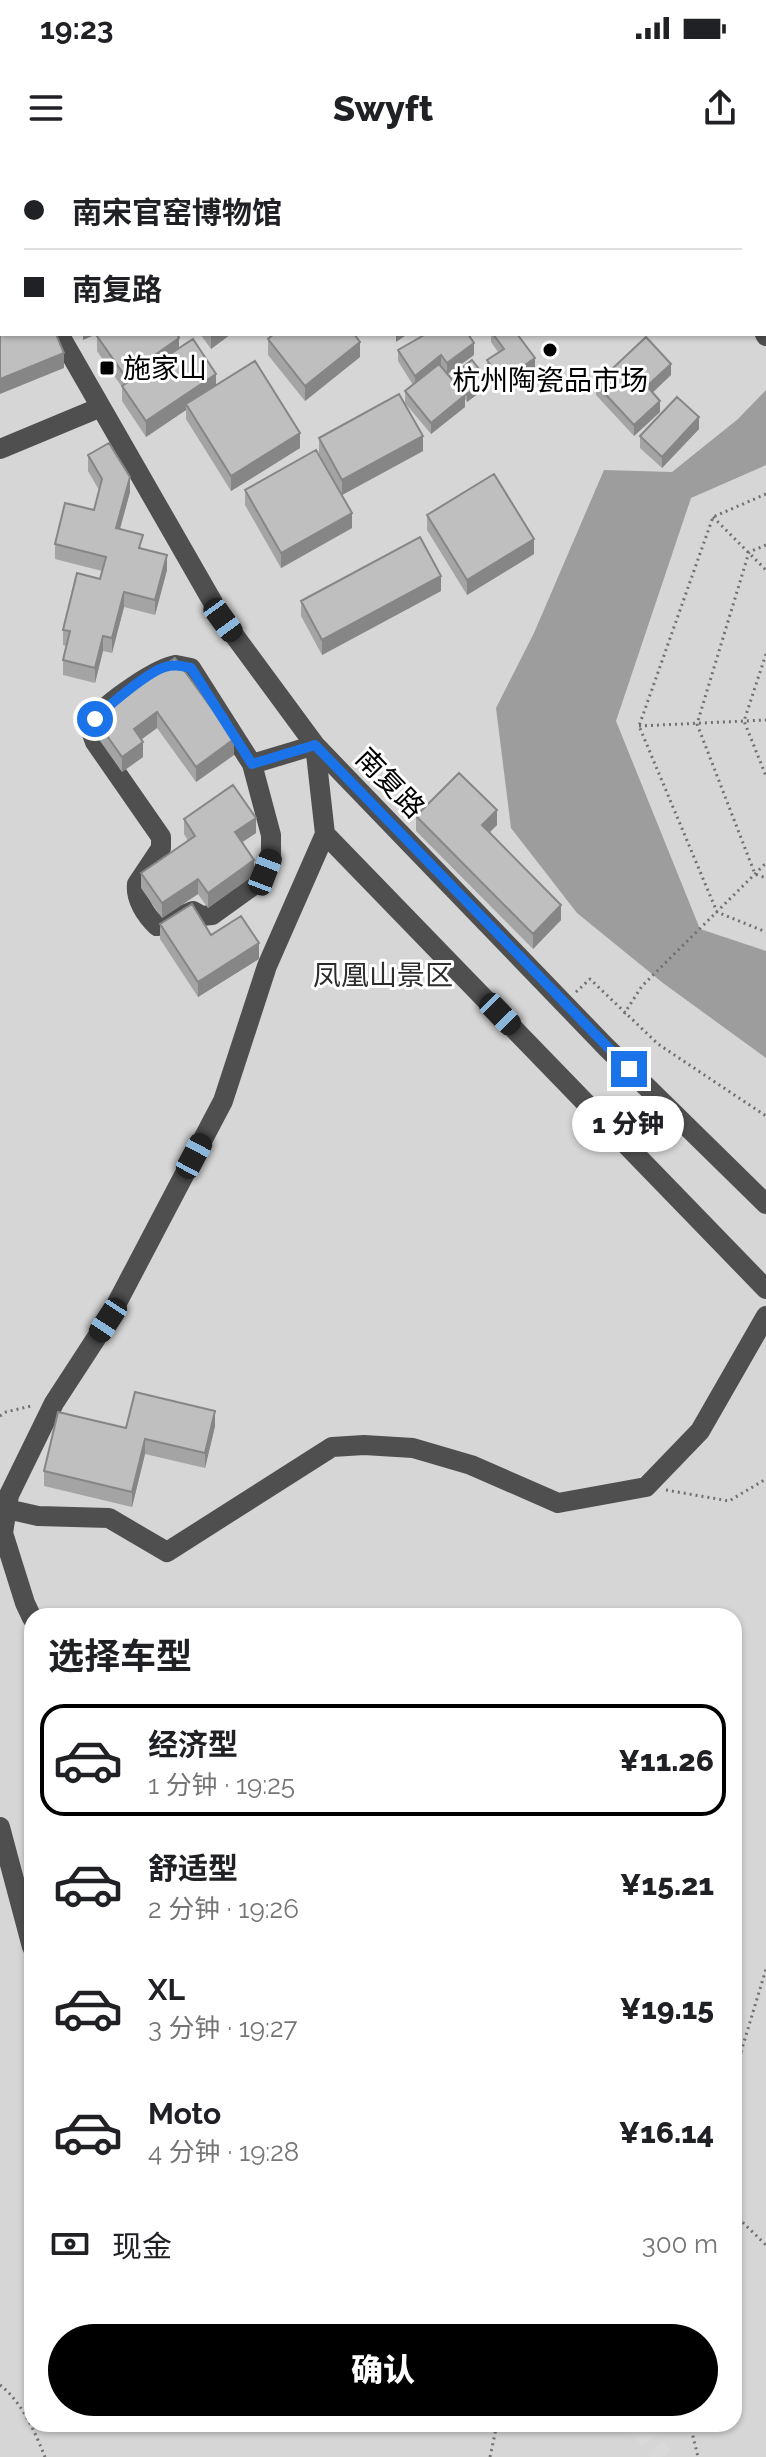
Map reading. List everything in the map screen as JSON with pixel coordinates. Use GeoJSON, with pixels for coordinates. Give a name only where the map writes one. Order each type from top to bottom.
{"type":"FeatureCollection","features":[{"type":"Feature","properties":{"kind":"street","name":"南复路"},"geometry":{"type":"LineString","coordinates":[[60,336],[223,620],[315,745],[564,1003],[766,1204]]}},
{"type":"Feature","properties":{"kind":"street"},"geometry":{"type":"LineString","coordinates":[[0,449],[101,407]]}},
{"type":"Feature","properties":{"kind":"street"},"geometry":{"type":"LineString","coordinates":[[176,665],[191,668],[252,764],[271,835],[271,854],[265,872],[254,885],[212,915],[202,916],[193,911],[161,925],[154,924],[138,899],[136,890],[161,848],[161,837],[95,742],[91,731],[95,719],[161,668],[176,665]]}},
{"type":"Feature","properties":{"kind":"street"},"geometry":{"type":"LineString","coordinates":[[27,1608],[1,1538],[9,1495],[54,1403],[108,1320],[223,1101],[267,966],[325,834],[315,745],[252,764]]}},
{"type":"Feature","properties":{"kind":"street"},"geometry":{"type":"LineString","coordinates":[[325,834],[766,1289]]}},
{"type":"Feature","properties":{"kind":"street"},"geometry":{"type":"LineString","coordinates":[[7,1509],[38,1516],[109,1518],[167,1552],[332,1447],[364,1445],[413,1448],[471,1465],[558,1503],[646,1487],[700,1431],[766,1316]]}},
{"type":"Feature","properties":{"kind":"street"},"geometry":{"type":"LineString","coordinates":[[0,1827],[24,1917]]}},
{"type":"Feature","properties":{"kind":"path"},"geometry":{"type":"LineString","coordinates":[[766,494],[713,517],[639,726],[717,912],[766,932]]}},
{"type":"Feature","properties":{"kind":"path"},"geometry":{"type":"LineString","coordinates":[[713,517],[766,570]]}},
{"type":"Feature","properties":{"kind":"path"},"geometry":{"type":"LineString","coordinates":[[749,552],[766,545]]}},
{"type":"Feature","properties":{"kind":"path"},"geometry":{"type":"LineString","coordinates":[[749,552],[697,724],[755,874],[766,878]]}},
{"type":"Feature","properties":{"kind":"path"},"geometry":{"type":"LineString","coordinates":[[766,654],[744,721],[766,776]]}},
{"type":"Feature","properties":{"kind":"path"},"geometry":{"type":"LineString","coordinates":[[639,726],[766,720]]}},
{"type":"Feature","properties":{"kind":"path"},"geometry":{"type":"LineString","coordinates":[[624,1014],[642,986],[766,863]]}},
{"type":"Feature","properties":{"kind":"path"},"geometry":{"type":"LineString","coordinates":[[564,1003],[590,979],[658,1044],[766,1116]]}},
{"type":"Feature","properties":{"kind":"path"},"geometry":{"type":"LineString","coordinates":[[0,1416],[6,1412],[54,1403]]}},
{"type":"Feature","properties":{"kind":"path"},"geometry":{"type":"LineString","coordinates":[[646,1487],[729,1501],[766,1479]]}},
{"type":"Feature","properties":{"kind":"path"},"geometry":{"type":"LineString","coordinates":[[742,2048],[766,1969]]}},
{"type":"Feature","properties":{"kind":"path"},"geometry":{"type":"LineString","coordinates":[[742,2222],[766,2245]]}},
{"type":"Feature","properties":{"kind":"path"},"geometry":{"type":"LineString","coordinates":[[0,2385],[11,2393],[24,2415]]}},
{"type":"Feature","properties":{"kind":"path"},"geometry":{"type":"LineString","coordinates":[[34,2432],[45,2457]]}},
{"type":"Feature","properties":{"kind":"path"},"geometry":{"type":"LineString","coordinates":[[490,2457],[495,2432]]}},
{"type":"Feature","properties":{"kind":"path"},"geometry":{"type":"LineString","coordinates":[[692,2432],[698,2457]]}},
{"type":"Feature","properties":{"kind":"green space","name":"凤凰山景区"},"geometry":{"type":"Polygon","coordinates":[[[0,336],[766,336],[766,2457],[0,2457],[0,336]]]}},
{"type":"Feature","properties":{"kind":"shaded area"},"geometry":{"type":"Polygon","coordinates":[[[766,390],[766,465],[691,498],[616,721],[700,929],[766,951],[766,1058],[663,983],[577,913],[511,828],[496,708],[534,633],[604,470],[672,472],[738,419],[766,390]]]}},
{"type":"Feature","properties":{"kind":"building"},"geometry":{"type":"Polygon","coordinates":[[[0,336],[57,336],[64,353],[0,379],[0,336]]]}},
{"type":"Feature","properties":{"kind":"building"},"geometry":{"type":"Polygon","coordinates":[[[97,336],[178,336],[179,338],[125,376],[97,336]]]}},
{"type":"Feature","properties":{"kind":"building"},"geometry":{"type":"Polygon","coordinates":[[[272,336],[356,336],[360,342],[305,386],[268,339],[272,336]]]}},
{"type":"Feature","properties":{"kind":"building"},"geometry":{"type":"Polygon","coordinates":[[[422,336],[469,336],[474,343],[447,363],[441,355],[415,376],[398,350],[422,336]]]}},
{"type":"Feature","properties":{"kind":"building"},"geometry":{"type":"Polygon","coordinates":[[[494,336],[518,336],[535,358],[502,381],[487,360],[504,349],[494,336]]]}},
{"type":"Feature","properties":{"kind":"building"},"geometry":{"type":"Polygon","coordinates":[[[646,337],[671,364],[647,386],[660,401],[634,425],[596,384],[646,337]]]}},
{"type":"Feature","properties":{"kind":"building"},"geometry":{"type":"Polygon","coordinates":[[[193,339],[216,374],[146,421],[122,386],[193,339]]]}},
{"type":"Feature","properties":{"kind":"building"},"geometry":{"type":"Polygon","coordinates":[[[472,360],[487,379],[467,394],[453,375],[472,360]]]}},
{"type":"Feature","properties":{"kind":"building"},"geometry":{"type":"Polygon","coordinates":[[[255,361],[300,433],[231,476],[186,404],[255,361]]]}},
{"type":"Feature","properties":{"kind":"building"},"geometry":{"type":"Polygon","coordinates":[[[439,364],[465,395],[431,423],[405,391],[439,364]]]}},
{"type":"Feature","properties":{"kind":"building"},"geometry":{"type":"Polygon","coordinates":[[[399,394],[423,436],[342,480],[319,438],[399,394]]]}},
{"type":"Feature","properties":{"kind":"building"},"geometry":{"type":"Polygon","coordinates":[[[677,397],[699,417],[662,457],[640,436],[677,397]]]}},
{"type":"Feature","properties":{"kind":"building"},"geometry":{"type":"Polygon","coordinates":[[[109,443],[130,477],[116,528],[143,535],[139,548],[167,555],[155,600],[124,592],[112,638],[103,636],[95,668],[63,660],[70,631],[63,630],[77,573],[100,579],[106,557],[55,544],[65,503],[94,510],[102,479],[88,455],[109,443]]]}},
{"type":"Feature","properties":{"kind":"building"},"geometry":{"type":"Polygon","coordinates":[[[316,450],[352,513],[281,553],[245,490],[316,450]]]}},
{"type":"Feature","properties":{"kind":"building"},"geometry":{"type":"Polygon","coordinates":[[[494,474],[534,539],[467,580],[427,515],[494,474]]]}},
{"type":"Feature","properties":{"kind":"building"},"geometry":{"type":"Polygon","coordinates":[[[420,537],[441,576],[322,640],[301,601],[420,537]]]}},
{"type":"Feature","properties":{"kind":"building"},"geometry":{"type":"Polygon","coordinates":[[[175,658],[234,739],[196,767],[157,712],[134,729],[143,742],[122,757],[93,716],[175,658]]]}},
{"type":"Feature","properties":{"kind":"building"},"geometry":{"type":"Polygon","coordinates":[[[459,773],[497,810],[482,825],[561,905],[533,934],[416,816],[459,773]]]}},
{"type":"Feature","properties":{"kind":"building"},"geometry":{"type":"Polygon","coordinates":[[[233,785],[256,818],[235,832],[254,860],[208,893],[198,879],[162,903],[141,873],[195,836],[184,819],[233,785]]]}},
{"type":"Feature","properties":{"kind":"building"},"geometry":{"type":"Polygon","coordinates":[[[192,904],[211,935],[241,916],[259,943],[198,982],[160,924],[192,904]]]}},
{"type":"Feature","properties":{"kind":"building"},"geometry":{"type":"Polygon","coordinates":[[[135,1392],[215,1411],[205,1453],[145,1439],[132,1492],[44,1471],[58,1412],[126,1428],[135,1392]]]}},
{"type":"Feature","properties":{"kind":"tunnel"},"geometry":{"type":"LineString","coordinates":[[643,2432],[663,2457]]}},
{"type":"Feature","properties":{"kind":"place","name":"杭州陶瓷品市场"},"geometry":{"type":"Point","coordinates":[550,350]}},
{"type":"Feature","properties":{"kind":"place","name":"施家山"},"geometry":{"type":"Point","coordinates":[107,368]}},
{"type":"Feature","properties":{"kind":"route"},"geometry":{"type":"LineString","coordinates":[[95,719],[161,668],[176,665],[191,668],[252,764],[315,745],[629,1069]]}}]}
